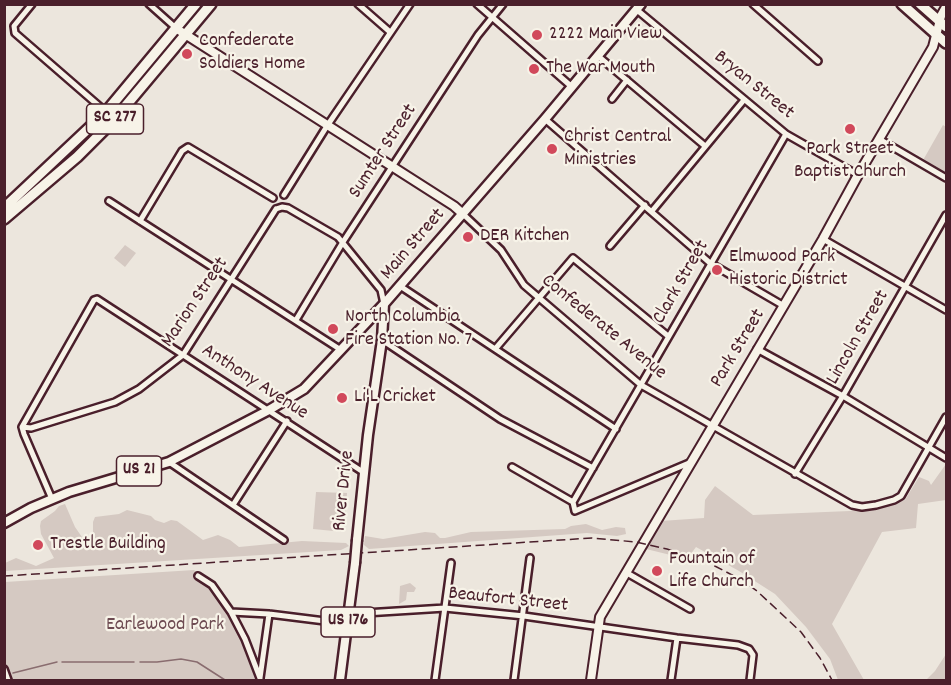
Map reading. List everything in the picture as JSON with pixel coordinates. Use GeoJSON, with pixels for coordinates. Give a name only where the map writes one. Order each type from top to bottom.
{"type":"FeatureCollection","features":[{"type":"Feature","properties":{"kind":"highway","name":"SC 277"},"geometry":{"type":"LineString","coordinates":[[6,206],[106,112],[196,4]]}},
{"type":"Feature","properties":{"kind":"highway","name":"SC 277"},"geometry":{"type":"LineString","coordinates":[[4,219],[77,157],[113,121],[211,4]]}},
{"type":"Feature","properties":{"kind":"highway"},"geometry":{"type":"LineString","coordinates":[[902,4],[946,43]]}},
{"type":"Feature","properties":{"kind":"highway"},"geometry":{"type":"LineString","coordinates":[[920,4],[943,24]]}},
{"type":"Feature","properties":{"kind":"main road","name":"Main Street"},"geometry":{"type":"LineString","coordinates":[[4,524],[52,499],[169,462],[269,410],[304,389],[400,286],[639,7]]}},
{"type":"Feature","properties":{"kind":"main road","name":"River Drive"},"geometry":{"type":"LineString","coordinates":[[340,681],[355,563],[363,472],[382,340],[384,304]]}},
{"type":"Feature","properties":{"kind":"street"},"geometry":{"type":"LineString","coordinates":[[32,4],[14,26],[15,33],[106,112]]}},
{"type":"Feature","properties":{"kind":"street"},"geometry":{"type":"LineString","coordinates":[[149,4],[177,29]]}},
{"type":"Feature","properties":{"kind":"street"},"geometry":{"type":"LineString","coordinates":[[358,4],[390,32]]}},
{"type":"Feature","properties":{"kind":"street"},"geometry":{"type":"LineString","coordinates":[[288,208],[284,195],[327,126],[410,4]]}},
{"type":"Feature","properties":{"kind":"street"},"geometry":{"type":"LineString","coordinates":[[477,4],[572,87]]}},
{"type":"Feature","properties":{"kind":"street","name":"Sumter Street"},"geometry":{"type":"LineString","coordinates":[[296,320],[343,242],[478,35],[503,4]]}},
{"type":"Feature","properties":{"kind":"street"},"geometry":{"type":"LineString","coordinates":[[753,4],[818,61]]}},
{"type":"Feature","properties":{"kind":"street","name":"Bryan Street"},"geometry":{"type":"LineString","coordinates":[[639,7],[786,134],[858,175]]}},
{"type":"Feature","properties":{"kind":"street","name":"Park Street"},"geometry":{"type":"LineString","coordinates":[[591,681],[600,617],[689,463],[784,306],[933,47],[943,24],[946,8]]}},
{"type":"Feature","properties":{"kind":"street","name":"Confederate Avenue"},"geometry":{"type":"LineString","coordinates":[[177,29],[454,206],[501,250],[521,281],[539,299],[641,384],[795,474],[852,505],[862,507],[876,505],[901,496],[928,448]]}},
{"type":"Feature","properties":{"kind":"street"},"geometry":{"type":"LineString","coordinates":[[598,56],[705,146]]}},
{"type":"Feature","properties":{"kind":"street"},"geometry":{"type":"LineString","coordinates":[[612,99],[627,80]]}},
{"type":"Feature","properties":{"kind":"street"},"geometry":{"type":"LineString","coordinates":[[652,211],[744,100]]}},
{"type":"Feature","properties":{"kind":"street"},"geometry":{"type":"LineString","coordinates":[[545,119],[710,263],[784,306]]}},
{"type":"Feature","properties":{"kind":"street","name":"Clark Street"},"geometry":{"type":"LineString","coordinates":[[573,502],[786,134]]}},
{"type":"Feature","properties":{"kind":"street"},"geometry":{"type":"LineString","coordinates":[[879,139],[946,178]]}},
{"type":"Feature","properties":{"kind":"street"},"geometry":{"type":"LineString","coordinates":[[140,221],[183,151],[188,147],[273,198],[276,209],[288,208],[338,237],[381,290],[384,304]]}},
{"type":"Feature","properties":{"kind":"street"},"geometry":{"type":"LineString","coordinates":[[273,198],[284,195]]}},
{"type":"Feature","properties":{"kind":"street"},"geometry":{"type":"LineString","coordinates":[[109,201],[341,350]]}},
{"type":"Feature","properties":{"kind":"street"},"geometry":{"type":"LineString","coordinates":[[610,246],[645,205]]}},
{"type":"Feature","properties":{"kind":"street","name":"Marion Street"},"geometry":{"type":"LineString","coordinates":[[22,427],[31,428],[115,402],[139,389],[183,355],[276,209]]}},
{"type":"Feature","properties":{"kind":"street","name":"Lincoln Street"},"geometry":{"type":"LineString","coordinates":[[795,474],[843,396],[946,215]]}},
{"type":"Feature","properties":{"kind":"street"},"geometry":{"type":"LineString","coordinates":[[823,239],[946,310]]}},
{"type":"Feature","properties":{"kind":"street"},"geometry":{"type":"LineString","coordinates":[[496,348],[573,258],[668,336]]}},
{"type":"Feature","properties":{"kind":"street"},"geometry":{"type":"LineString","coordinates":[[400,286],[616,429]]}},
{"type":"Feature","properties":{"kind":"street","name":"Anthony Avenue"},"geometry":{"type":"LineString","coordinates":[[22,427],[94,300],[97,299],[363,472]]}},
{"type":"Feature","properties":{"kind":"street"},"geometry":{"type":"LineString","coordinates":[[382,340],[500,419],[593,468]]}},
{"type":"Feature","properties":{"kind":"street"},"geometry":{"type":"LineString","coordinates":[[757,349],[843,396],[946,458]]}},
{"type":"Feature","properties":{"kind":"street"},"geometry":{"type":"LineString","coordinates":[[928,448],[946,417]]}},
{"type":"Feature","properties":{"kind":"street"},"geometry":{"type":"LineString","coordinates":[[233,505],[287,421]]}},
{"type":"Feature","properties":{"kind":"street"},"geometry":{"type":"LineString","coordinates":[[22,427],[52,499]]}},
{"type":"Feature","properties":{"kind":"street"},"geometry":{"type":"LineString","coordinates":[[169,462],[284,540]]}},
{"type":"Feature","properties":{"kind":"street"},"geometry":{"type":"LineString","coordinates":[[512,467],[573,502],[575,511],[689,463]]}},
{"type":"Feature","properties":{"kind":"street"},"geometry":{"type":"LineString","coordinates":[[514,681],[530,558]]}},
{"type":"Feature","properties":{"kind":"street"},"geometry":{"type":"LineString","coordinates":[[435,681],[451,563]]}},
{"type":"Feature","properties":{"kind":"street"},"geometry":{"type":"LineString","coordinates":[[627,573],[690,609]]}},
{"type":"Feature","properties":{"kind":"street"},"geometry":{"type":"LineString","coordinates":[[198,576],[212,585],[231,612],[245,639],[260,679]]}},
{"type":"Feature","properties":{"kind":"street","name":"Beaufort Street"},"geometry":{"type":"LineString","coordinates":[[231,612],[341,623],[346,621],[349,614],[445,608],[524,616],[738,645],[749,649],[753,655],[750,681]]}},
{"type":"Feature","properties":{"kind":"street"},"geometry":{"type":"LineString","coordinates":[[260,679],[269,614]]}},
{"type":"Feature","properties":{"kind":"street"},"geometry":{"type":"LineString","coordinates":[[671,681],[677,638]]}},
{"type":"Feature","properties":{"kind":"street"},"geometry":{"type":"LineString","coordinates":[[4,669],[8,681]]}},
{"type":"Feature","properties":{"kind":"green space"},"geometry":{"type":"Polygon","coordinates":[[[943,125],[946,127],[946,176],[922,162],[943,125]]]}},
{"type":"Feature","properties":{"kind":"green space"},"geometry":{"type":"Polygon","coordinates":[[[125,245],[136,253],[125,267],[114,258],[125,245]]]}},
{"type":"Feature","properties":{"kind":"green space"},"geometry":{"type":"Polygon","coordinates":[[[946,464],[946,500],[918,504],[916,528],[882,532],[832,624],[864,680],[838,680],[830,659],[806,627],[775,594],[739,571],[696,547],[687,559],[646,549],[661,521],[704,518],[705,500],[715,486],[753,515],[874,510],[905,500],[919,477],[929,481],[931,485],[946,464]]]}},
{"type":"Feature","properties":{"kind":"green space"},"geometry":{"type":"Polygon","coordinates":[[[316,492],[347,493],[344,532],[313,529],[316,492]]]}},
{"type":"Feature","properties":{"kind":"green space"},"geometry":{"type":"Polygon","coordinates":[[[65,504],[75,527],[88,543],[93,538],[95,517],[119,514],[127,510],[151,516],[164,523],[171,520],[177,521],[203,540],[218,535],[239,547],[302,541],[346,543],[349,546],[341,550],[5,571],[5,563],[16,558],[36,566],[54,558],[41,534],[41,521],[59,506],[65,504]]]}},
{"type":"Feature","properties":{"kind":"green space"},"geometry":{"type":"Polygon","coordinates":[[[586,524],[602,530],[625,528],[626,534],[617,536],[587,533],[369,549],[364,545],[365,536],[383,539],[425,532],[435,533],[440,538],[445,538],[471,532],[565,529],[586,524]]]}},
{"type":"Feature","properties":{"kind":"green space","name":"Earlewood Park"},"geometry":{"type":"Polygon","coordinates":[[[194,570],[212,585],[231,612],[260,680],[5,680],[5,582],[194,570]]]}},
{"type":"Feature","properties":{"kind":"green space"},"geometry":{"type":"Polygon","coordinates":[[[410,583],[416,588],[414,592],[407,592],[406,600],[399,604],[400,586],[410,583]]]}},
{"type":"Feature","properties":{"kind":"green space"},"geometry":{"type":"Polygon","coordinates":[[[946,654],[946,680],[926,680],[935,671],[946,654]]]}},
{"type":"Feature","properties":{"kind":"waterway"},"geometry":{"type":"LineString","coordinates":[[140,662],[181,659],[197,662],[225,680]]}},
{"type":"Feature","properties":{"kind":"waterway"},"geometry":{"type":"LineString","coordinates":[[13,673],[57,662]]}},
{"type":"Feature","properties":{"kind":"waterway"},"geometry":{"type":"LineString","coordinates":[[62,662],[134,662]]}},
{"type":"Feature","properties":{"kind":"railway"},"geometry":{"type":"LineString","coordinates":[[4,576],[592,538],[636,542],[707,562],[740,579],[757,591],[801,632],[820,658],[832,680]]}},
{"type":"Feature","properties":{"kind":"place","name":"2222 Main View"},"geometry":{"type":"Point","coordinates":[537,35]}},
{"type":"Feature","properties":{"kind":"place","name":"Confederate Soldiers Home"},"geometry":{"type":"Point","coordinates":[187,54]}},
{"type":"Feature","properties":{"kind":"place","name":"The War Mouth"},"geometry":{"type":"Point","coordinates":[534,69]}},
{"type":"Feature","properties":{"kind":"place","name":"Park Street Baptist Church"},"geometry":{"type":"Point","coordinates":[850,129]}},
{"type":"Feature","properties":{"kind":"place","name":"Christ Central Ministries"},"geometry":{"type":"Point","coordinates":[552,149]}},
{"type":"Feature","properties":{"kind":"place","name":"DER Kitchen"},"geometry":{"type":"Point","coordinates":[468,237]}},
{"type":"Feature","properties":{"kind":"place","name":"Elmwood Park Historic District"},"geometry":{"type":"Point","coordinates":[717,270]}},
{"type":"Feature","properties":{"kind":"place","name":"North Columbia Fire Station No. 7"},"geometry":{"type":"Point","coordinates":[333,329]}},
{"type":"Feature","properties":{"kind":"place","name":"Li'L Cricket"},"geometry":{"type":"Point","coordinates":[342,398]}},
{"type":"Feature","properties":{"kind":"place","name":"Trestle Building"},"geometry":{"type":"Point","coordinates":[38,545]}},
{"type":"Feature","properties":{"kind":"place","name":"Fountain of Life Church"},"geometry":{"type":"Point","coordinates":[657,571]}}]}
